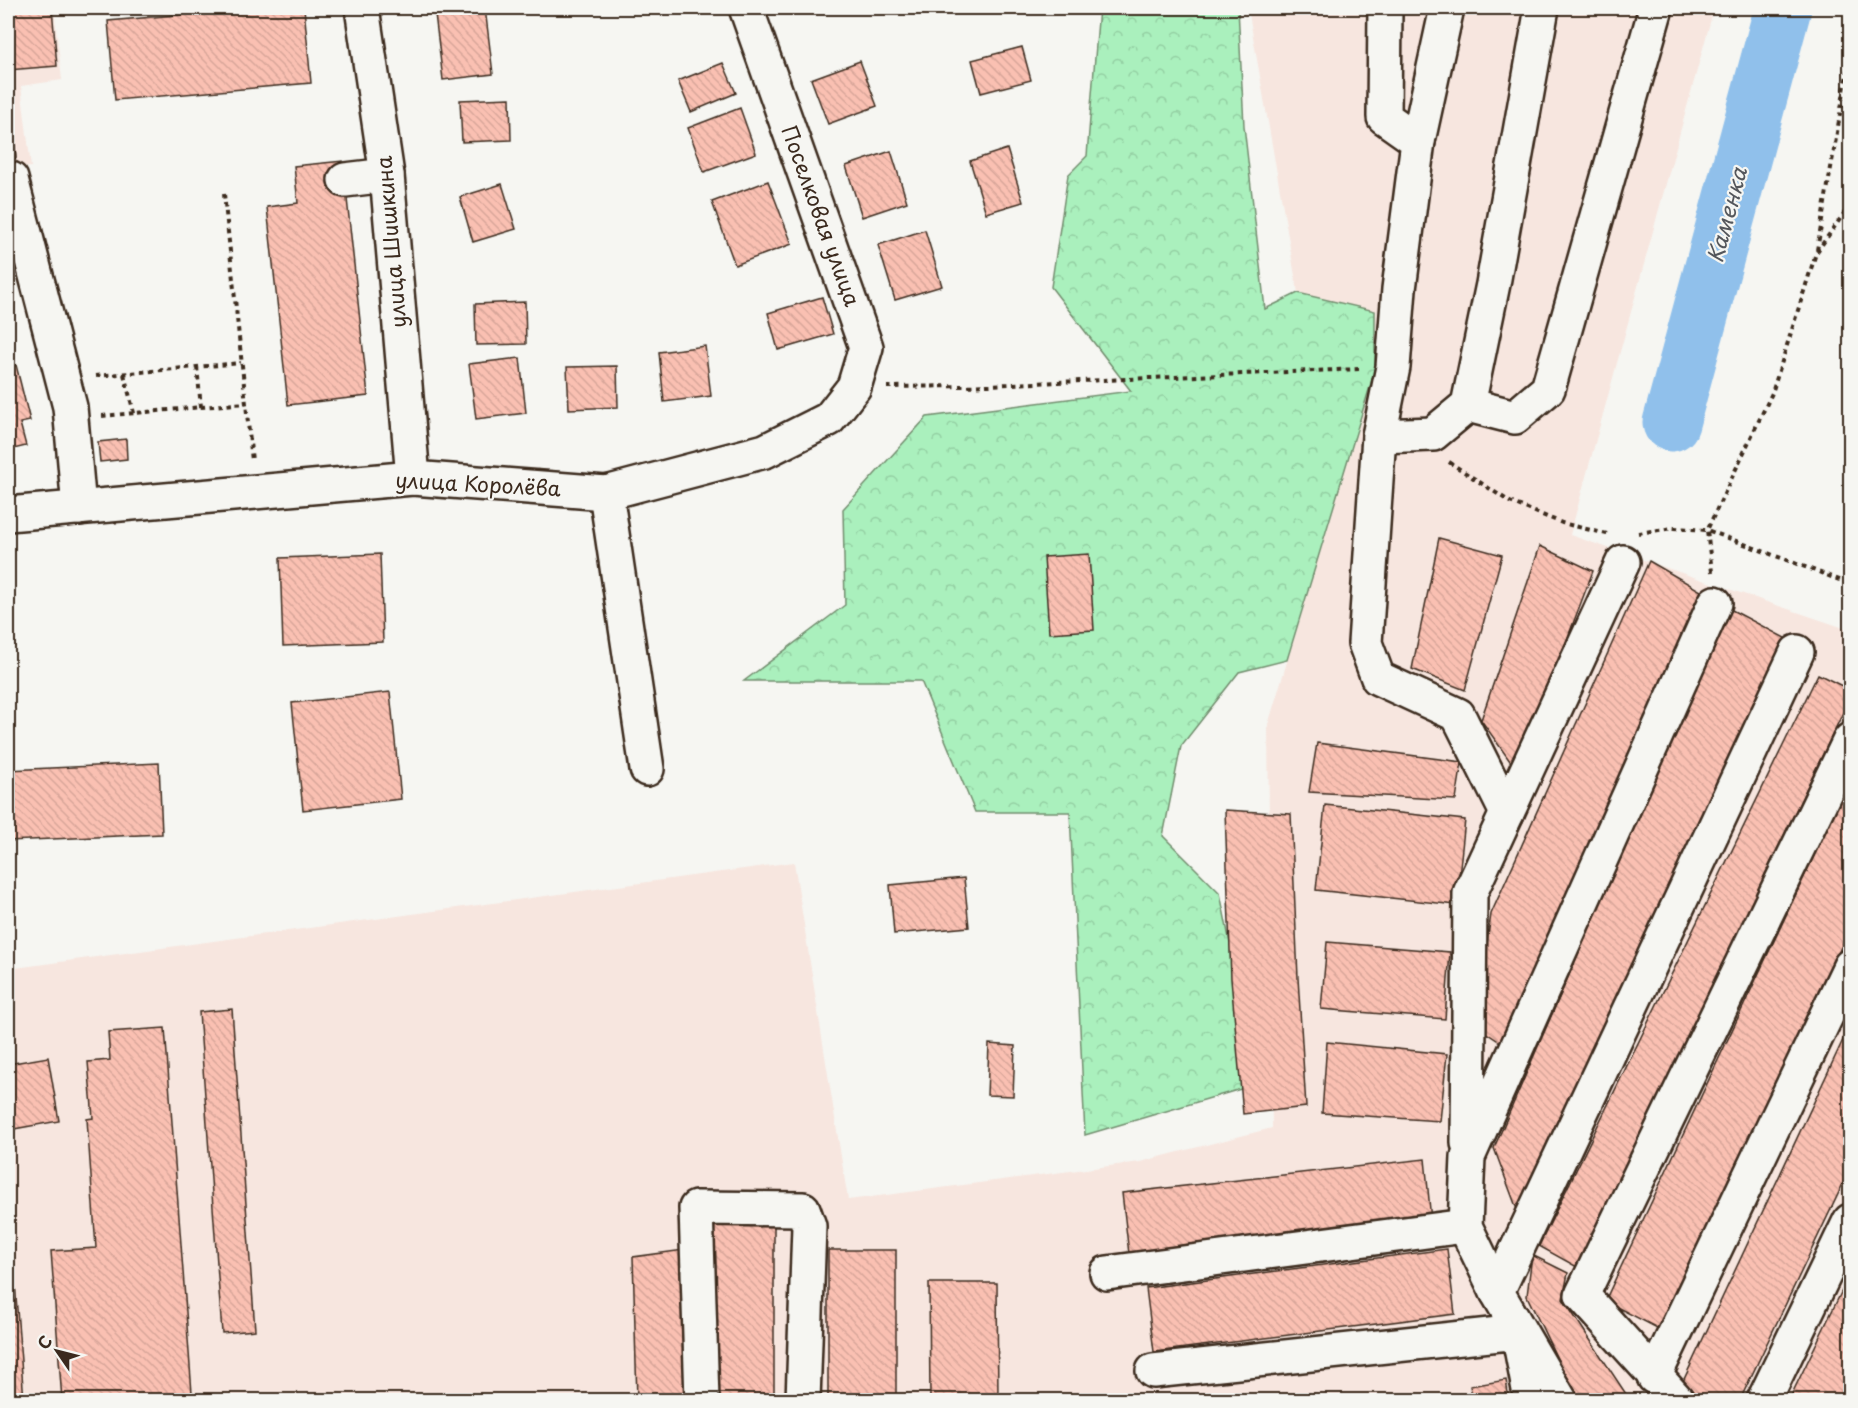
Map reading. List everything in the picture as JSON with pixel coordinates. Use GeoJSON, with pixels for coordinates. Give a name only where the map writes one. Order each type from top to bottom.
{"type":"FeatureCollection","features":[{"type":"Feature","properties":{"kind":"street","name":"улица Шишкина"},"geometry":{"type":"LineString","coordinates":[[362,8],[387,175],[413,478]]}},
{"type":"Feature","properties":{"kind":"street","name":"Поселковая улица"},"geometry":{"type":"LineString","coordinates":[[746,8],[866,347],[854,387],[829,419]]}},
{"type":"Feature","properties":{"kind":"street"},"geometry":{"type":"LineString","coordinates":[[1384,8],[1384,117],[1418,141]]}},
{"type":"Feature","properties":{"kind":"street"},"geometry":{"type":"LineString","coordinates":[[1447,8],[1418,141],[1399,289],[1393,368],[1379,436],[1365,643],[1378,678],[1458,715],[1507,813]]}},
{"type":"Feature","properties":{"kind":"street"},"geometry":{"type":"LineString","coordinates":[[1379,436],[1433,434],[1468,405],[1493,284],[1542,8]]}},
{"type":"Feature","properties":{"kind":"street"},"geometry":{"type":"LineString","coordinates":[[1468,405],[1515,417],[1548,389],[1656,8]]}},
{"type":"Feature","properties":{"kind":"street"},"geometry":{"type":"LineString","coordinates":[[345,180],[387,175]]}},
{"type":"Feature","properties":{"kind":"street"},"geometry":{"type":"LineString","coordinates":[[11,179],[14,219],[63,380],[71,419],[79,508]]}},
{"type":"Feature","properties":{"kind":"street","name":"улица Королёва"},"geometry":{"type":"LineString","coordinates":[[8,514],[413,478],[606,493],[765,451],[829,419]]}},
{"type":"Feature","properties":{"kind":"street"},"geometry":{"type":"LineString","coordinates":[[606,493],[647,769]]}},
{"type":"Feature","properties":{"kind":"street"},"geometry":{"type":"LineString","coordinates":[[1560,1401],[1518,1332],[1465,1226],[1468,1157],[1470,893],[1507,813],[1622,544]]}},
{"type":"Feature","properties":{"kind":"street"},"geometry":{"type":"LineString","coordinates":[[1468,1157],[1715,603]]}},
{"type":"Feature","properties":{"kind":"street"},"geometry":{"type":"LineString","coordinates":[[1497,1292],[1797,652]]}},
{"type":"Feature","properties":{"kind":"street"},"geometry":{"type":"LineString","coordinates":[[1677,1401],[1582,1295],[1851,740]]}},
{"type":"Feature","properties":{"kind":"street"},"geometry":{"type":"LineString","coordinates":[[1654,1377],[1851,966]]}},
{"type":"Feature","properties":{"kind":"street"},"geometry":{"type":"LineString","coordinates":[[702,1401],[696,1208],[803,1209],[809,1226],[803,1401]]}},
{"type":"Feature","properties":{"kind":"street"},"geometry":{"type":"LineString","coordinates":[[1764,1401],[1851,1221]]}},
{"type":"Feature","properties":{"kind":"street"},"geometry":{"type":"LineString","coordinates":[[1107,1272],[1465,1226]]}},
{"type":"Feature","properties":{"kind":"street"},"geometry":{"type":"LineString","coordinates":[[1153,1371],[1518,1332]]}},
{"type":"Feature","properties":{"kind":"street"},"geometry":{"type":"LineString","coordinates":[[1518,1332],[1531,1401]]}},
{"type":"Feature","properties":{"kind":"path"},"geometry":{"type":"LineString","coordinates":[[1715,603],[1707,530],[1772,393],[1816,253],[1851,56]]}},
{"type":"Feature","properties":{"kind":"path"},"geometry":{"type":"LineString","coordinates":[[224,194],[252,459]]}},
{"type":"Feature","properties":{"kind":"path"},"geometry":{"type":"LineString","coordinates":[[1816,253],[1851,205]]}},
{"type":"Feature","properties":{"kind":"path"},"geometry":{"type":"LineString","coordinates":[[63,380],[242,363]]}},
{"type":"Feature","properties":{"kind":"path"},"geometry":{"type":"LineString","coordinates":[[197,367],[201,407]]}},
{"type":"Feature","properties":{"kind":"path"},"geometry":{"type":"LineString","coordinates":[[854,387],[965,386],[1393,368]]}},
{"type":"Feature","properties":{"kind":"path"},"geometry":{"type":"LineString","coordinates":[[124,374],[134,413]]}},
{"type":"Feature","properties":{"kind":"path"},"geometry":{"type":"LineString","coordinates":[[71,419],[246,403]]}},
{"type":"Feature","properties":{"kind":"path"},"geometry":{"type":"LineString","coordinates":[[1433,434],[1439,455],[1510,502],[1562,523],[1622,544],[1673,528],[1707,530],[1851,584]]}},
{"type":"Feature","properties":{"kind":"shaded area"},"geometry":{"type":"Polygon","coordinates":[[[8,8],[54,8],[62,80],[21,86],[31,167],[8,169],[8,8]]]}},
{"type":"Feature","properties":{"kind":"shaded area"},"geometry":{"type":"Polygon","coordinates":[[[1248,8],[1714,8],[1570,535],[1850,630],[1850,1400],[8,1400],[8,969],[794,862],[848,1200],[1140,1162],[1272,1128],[1268,725],[1375,370],[1375,311],[1298,293],[1248,8]]]}},
{"type":"Feature","properties":{"kind":"green space"},"geometry":{"type":"Polygon","coordinates":[[[1099,8],[1238,8],[1244,126],[1265,309],[1298,293],[1375,311],[1375,370],[1287,660],[1239,672],[1181,746],[1163,836],[1220,893],[1258,1084],[1085,1135],[1070,812],[975,812],[921,681],[744,681],[845,605],[843,509],[927,417],[1131,391],[1051,287],[1068,175],[1087,156],[1099,8]]]}},
{"type":"Feature","properties":{"kind":"building"},"geometry":{"type":"Polygon","coordinates":[[[8,8],[52,8],[57,66],[8,70],[8,8]]]}},
{"type":"Feature","properties":{"kind":"building"},"geometry":{"type":"Polygon","coordinates":[[[255,8],[304,8],[311,83],[115,100],[108,21],[255,8]]]}},
{"type":"Feature","properties":{"kind":"building"},"geometry":{"type":"Polygon","coordinates":[[[485,8],[493,74],[443,80],[435,14],[485,8]]]}},
{"type":"Feature","properties":{"kind":"building"},"geometry":{"type":"Polygon","coordinates":[[[640,8],[659,8],[642,14],[640,8]]]}},
{"type":"Feature","properties":{"kind":"building"},"geometry":{"type":"Polygon","coordinates":[[[1022,47],[1031,80],[981,93],[972,60],[1022,47]]]}},
{"type":"Feature","properties":{"kind":"building"},"geometry":{"type":"Polygon","coordinates":[[[860,61],[877,106],[828,124],[811,79],[860,61]]]}},
{"type":"Feature","properties":{"kind":"building"},"geometry":{"type":"Polygon","coordinates":[[[723,63],[736,93],[691,112],[678,81],[723,63]]]}},
{"type":"Feature","properties":{"kind":"building"},"geometry":{"type":"Polygon","coordinates":[[[510,98],[511,140],[462,142],[460,100],[510,98]]]}},
{"type":"Feature","properties":{"kind":"building"},"geometry":{"type":"Polygon","coordinates":[[[8,101],[11,101],[16,158],[8,159],[8,101]]]}},
{"type":"Feature","properties":{"kind":"building"},"geometry":{"type":"Polygon","coordinates":[[[740,108],[756,153],[704,172],[688,128],[740,108]]]}},
{"type":"Feature","properties":{"kind":"building"},"geometry":{"type":"Polygon","coordinates":[[[1007,149],[1023,202],[986,213],[970,161],[1007,149]]]}},
{"type":"Feature","properties":{"kind":"building"},"geometry":{"type":"Polygon","coordinates":[[[891,151],[907,202],[862,217],[846,166],[891,151]]]}},
{"type":"Feature","properties":{"kind":"building"},"geometry":{"type":"Polygon","coordinates":[[[343,161],[368,396],[288,405],[267,207],[298,203],[294,166],[343,161]]]}},
{"type":"Feature","properties":{"kind":"building"},"geometry":{"type":"Polygon","coordinates":[[[768,181],[792,244],[735,265],[712,202],[768,181]]]}},
{"type":"Feature","properties":{"kind":"building"},"geometry":{"type":"Polygon","coordinates":[[[502,184],[516,229],[473,242],[460,197],[502,184]]]}},
{"type":"Feature","properties":{"kind":"building"},"geometry":{"type":"Polygon","coordinates":[[[925,230],[942,286],[895,300],[878,245],[925,230]]]}},
{"type":"Feature","properties":{"kind":"building"},"geometry":{"type":"Polygon","coordinates":[[[822,297],[833,334],[778,350],[768,313],[822,297]]]}},
{"type":"Feature","properties":{"kind":"building"},"geometry":{"type":"Polygon","coordinates":[[[525,302],[526,344],[476,345],[475,304],[525,302]]]}},
{"type":"Feature","properties":{"kind":"building"},"geometry":{"type":"Polygon","coordinates":[[[705,346],[711,396],[664,402],[659,352],[705,346]]]}},
{"type":"Feature","properties":{"kind":"building"},"geometry":{"type":"Polygon","coordinates":[[[520,358],[526,413],[476,419],[469,364],[520,358]]]}},
{"type":"Feature","properties":{"kind":"building"},"geometry":{"type":"Polygon","coordinates":[[[16,365],[30,421],[20,423],[26,446],[9,450],[11,458],[8,459],[8,368],[16,365]]]}},
{"type":"Feature","properties":{"kind":"building"},"geometry":{"type":"Polygon","coordinates":[[[617,366],[618,407],[569,409],[567,367],[617,366]]]}},
{"type":"Feature","properties":{"kind":"building"},"geometry":{"type":"Polygon","coordinates":[[[126,439],[127,459],[100,462],[98,442],[126,439]]]}},
{"type":"Feature","properties":{"kind":"building"},"geometry":{"type":"Polygon","coordinates":[[[1439,538],[1502,555],[1465,690],[1412,669],[1439,538]]]}},
{"type":"Feature","properties":{"kind":"building"},"geometry":{"type":"Polygon","coordinates":[[[1540,546],[1593,571],[1517,771],[1481,720],[1540,546]]]}},
{"type":"Feature","properties":{"kind":"building"},"geometry":{"type":"Polygon","coordinates":[[[380,554],[383,642],[283,646],[280,558],[380,554]]]}},
{"type":"Feature","properties":{"kind":"building"},"geometry":{"type":"Polygon","coordinates":[[[1089,554],[1094,630],[1049,633],[1044,557],[1089,554]]]}},
{"type":"Feature","properties":{"kind":"building"},"geometry":{"type":"Polygon","coordinates":[[[1649,561],[1701,591],[1509,1048],[1476,1026],[1491,914],[1649,561]]]}},
{"type":"Feature","properties":{"kind":"building"},"geometry":{"type":"Polygon","coordinates":[[[1728,608],[1785,638],[1524,1228],[1494,1148],[1728,608]]]}},
{"type":"Feature","properties":{"kind":"building"},"geometry":{"type":"Polygon","coordinates":[[[1818,674],[1850,690],[1850,698],[1577,1267],[1539,1246],[1818,674]]]}},
{"type":"Feature","properties":{"kind":"building"},"geometry":{"type":"Polygon","coordinates":[[[390,692],[401,799],[303,810],[292,703],[390,692]]]}},
{"type":"Feature","properties":{"kind":"building"},"geometry":{"type":"Polygon","coordinates":[[[1317,743],[1462,762],[1456,800],[1309,792],[1317,743]]]}},
{"type":"Feature","properties":{"kind":"building"},"geometry":{"type":"Polygon","coordinates":[[[159,763],[162,834],[8,841],[8,770],[159,763]]]}},
{"type":"Feature","properties":{"kind":"building"},"geometry":{"type":"Polygon","coordinates":[[[1850,779],[1850,928],[1661,1330],[1605,1301],[1850,779]]]}},
{"type":"Feature","properties":{"kind":"building"},"geometry":{"type":"Polygon","coordinates":[[[1325,805],[1465,820],[1456,905],[1316,890],[1325,805]]]}},
{"type":"Feature","properties":{"kind":"building"},"geometry":{"type":"Polygon","coordinates":[[[1225,810],[1291,814],[1306,1107],[1243,1114],[1231,979],[1225,810]]]}},
{"type":"Feature","properties":{"kind":"building"},"geometry":{"type":"Polygon","coordinates":[[[964,878],[969,927],[894,934],[890,885],[964,878]]]}},
{"type":"Feature","properties":{"kind":"building"},"geometry":{"type":"Polygon","coordinates":[[[1327,942],[1450,952],[1445,1019],[1321,1009],[1327,942]]]}},
{"type":"Feature","properties":{"kind":"building"},"geometry":{"type":"Polygon","coordinates":[[[232,1009],[255,1330],[222,1333],[199,1012],[232,1009]]]}},
{"type":"Feature","properties":{"kind":"building"},"geometry":{"type":"Polygon","coordinates":[[[1850,1025],[1850,1169],[1740,1400],[1699,1400],[1679,1390],[1850,1025]]]}},
{"type":"Feature","properties":{"kind":"building"},"geometry":{"type":"Polygon","coordinates":[[[165,1028],[192,1393],[121,1400],[62,1400],[51,1251],[96,1248],[87,1119],[93,1118],[88,1062],[110,1060],[108,1032],[165,1028]]]}},
{"type":"Feature","properties":{"kind":"building"},"geometry":{"type":"Polygon","coordinates":[[[1327,1042],[1447,1054],[1440,1121],[1322,1113],[1327,1042]]]}},
{"type":"Feature","properties":{"kind":"building"},"geometry":{"type":"Polygon","coordinates":[[[989,1044],[1015,1046],[1013,1096],[987,1095],[989,1044]]]}},
{"type":"Feature","properties":{"kind":"building"},"geometry":{"type":"Polygon","coordinates":[[[48,1057],[59,1121],[8,1130],[8,1064],[48,1057]]]}},
{"type":"Feature","properties":{"kind":"building"},"geometry":{"type":"Polygon","coordinates":[[[1425,1159],[1431,1220],[1129,1254],[1122,1193],[1425,1159]]]}},
{"type":"Feature","properties":{"kind":"building"},"geometry":{"type":"Polygon","coordinates":[[[8,1219],[10,1219],[24,1400],[8,1400],[8,1219]]]}},
{"type":"Feature","properties":{"kind":"building"},"geometry":{"type":"Polygon","coordinates":[[[774,1223],[774,1400],[712,1400],[712,1224],[774,1223]]]}},
{"type":"Feature","properties":{"kind":"building"},"geometry":{"type":"Polygon","coordinates":[[[691,1249],[695,1400],[637,1400],[633,1257],[691,1249]]]}},
{"type":"Feature","properties":{"kind":"building"},"geometry":{"type":"Polygon","coordinates":[[[1447,1249],[1455,1314],[1154,1352],[1146,1288],[1447,1249]]]}},
{"type":"Feature","properties":{"kind":"building"},"geometry":{"type":"Polygon","coordinates":[[[828,1250],[896,1250],[896,1400],[828,1400],[828,1250]]]}},
{"type":"Feature","properties":{"kind":"building"},"geometry":{"type":"Polygon","coordinates":[[[1532,1255],[1568,1273],[1563,1299],[1630,1400],[1577,1400],[1527,1296],[1532,1255]]]}},
{"type":"Feature","properties":{"kind":"building"},"geometry":{"type":"Polygon","coordinates":[[[1850,1274],[1850,1400],[1789,1400],[1850,1274]]]}},
{"type":"Feature","properties":{"kind":"building"},"geometry":{"type":"Polygon","coordinates":[[[929,1283],[997,1283],[998,1400],[930,1400],[929,1283]]]}},
{"type":"Feature","properties":{"kind":"building"},"geometry":{"type":"Polygon","coordinates":[[[1506,1380],[1509,1400],[1473,1400],[1470,1386],[1506,1380]]]}},
{"type":"Feature","properties":{"kind":"waterway","name":"Каменка"},"geometry":{"type":"LineString","coordinates":[[1671,423],[1783,8]]}}]}
